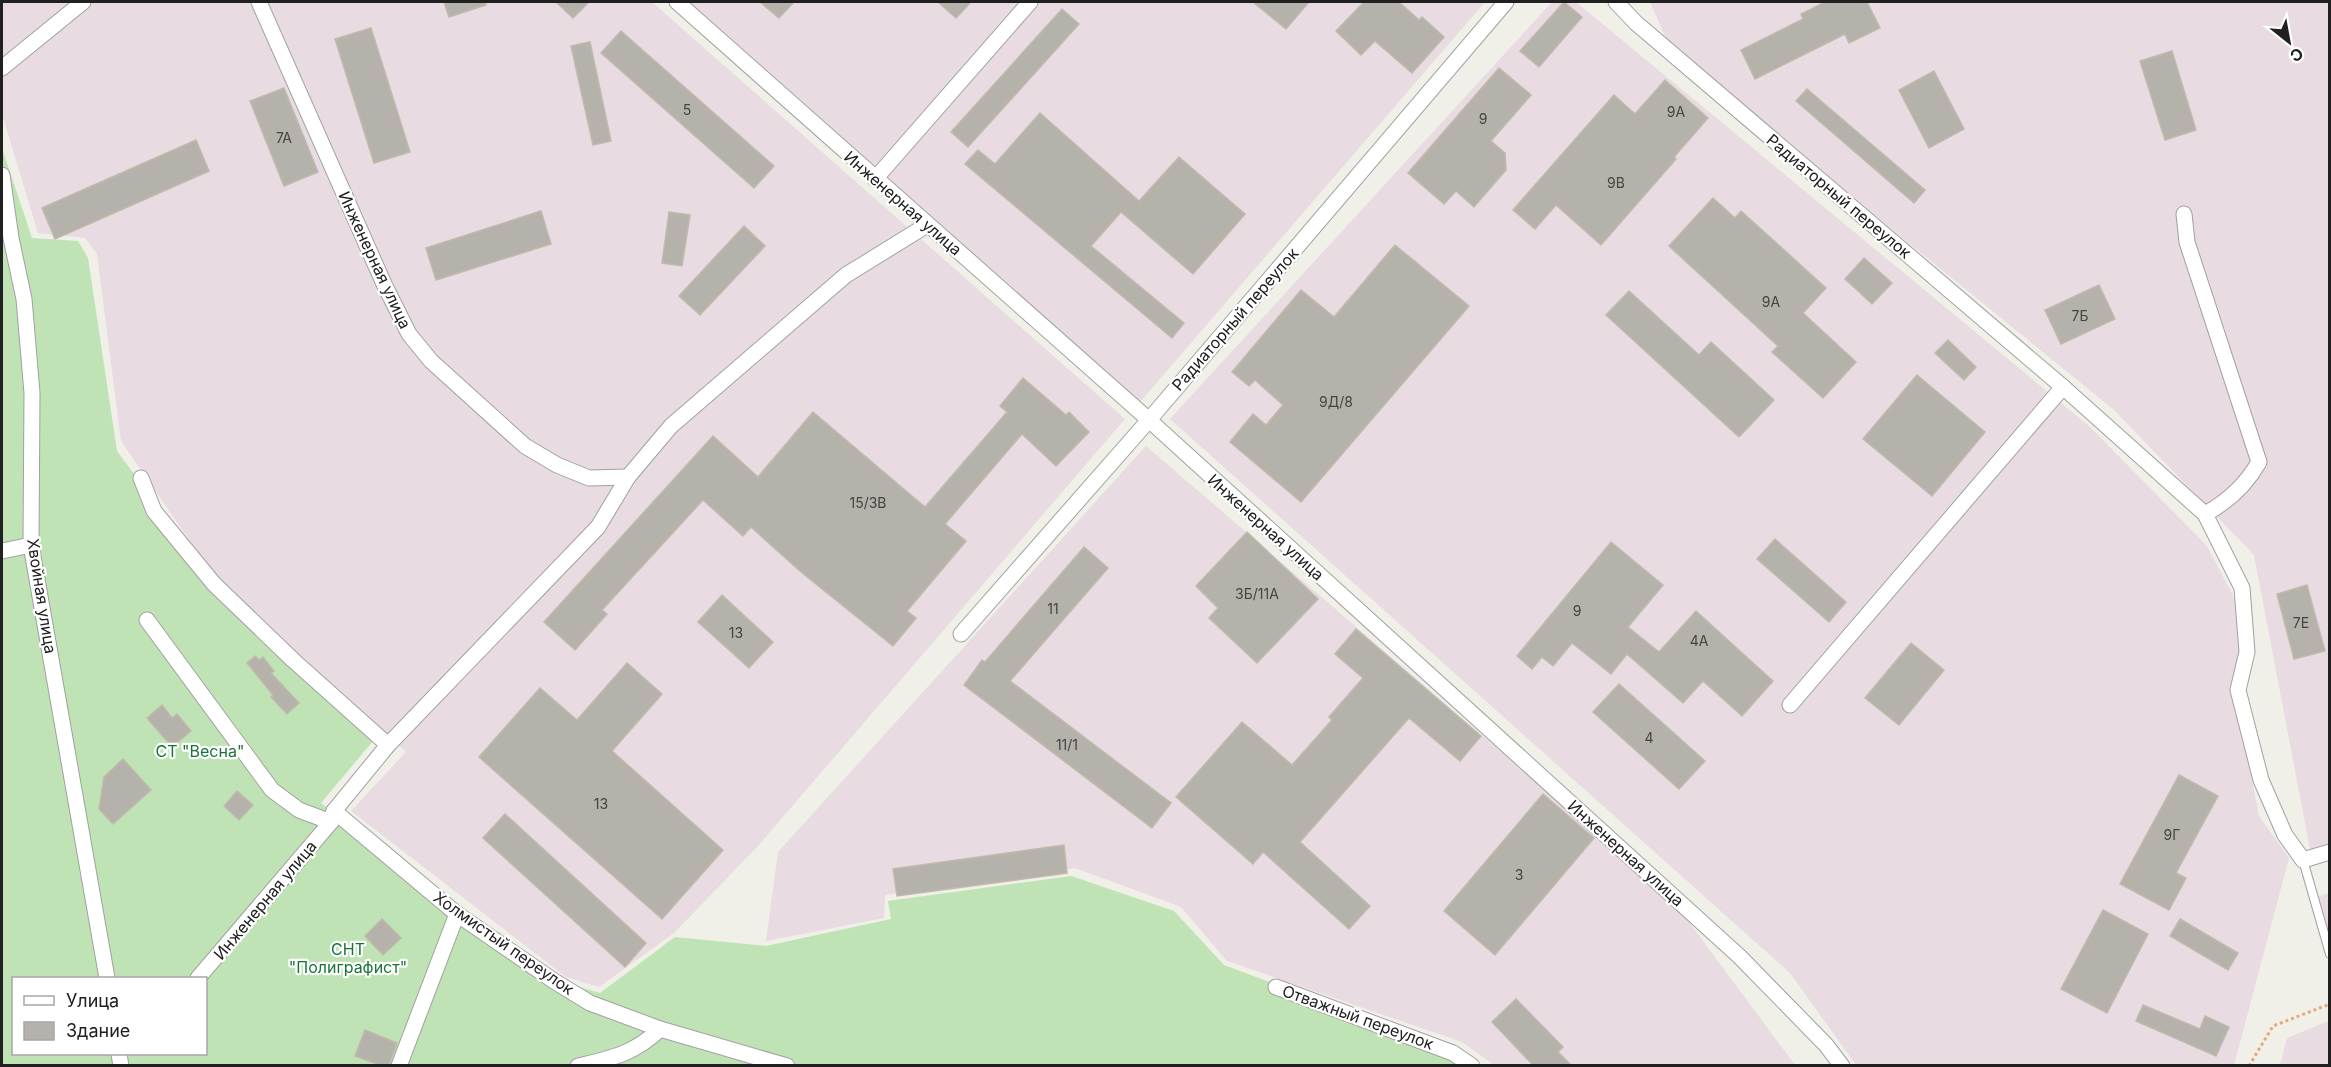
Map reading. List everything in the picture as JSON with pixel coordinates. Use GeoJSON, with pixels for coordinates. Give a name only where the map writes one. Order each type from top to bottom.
{"type":"FeatureCollection","features":[{"type":"Feature","properties":{"kind":"street"},"geometry":{"type":"LineString","coordinates":[[2,68],[83,2]]}},
{"type":"Feature","properties":{"kind":"street","name":"Инженерная улица"},"geometry":{"type":"LineString","coordinates":[[259,2],[384,284],[409,334],[431,361],[525,446],[557,465],[589,478],[628,477]]}},
{"type":"Feature","properties":{"kind":"street","name":"Инженерная улица"},"geometry":{"type":"LineString","coordinates":[[677,2],[1149,420],[1740,957],[1826,1045],[1842,1065]]}},
{"type":"Feature","properties":{"kind":"street"},"geometry":{"type":"LineString","coordinates":[[875,179],[1030,2]]}},
{"type":"Feature","properties":{"kind":"street","name":"Радиаторный переулок"},"geometry":{"type":"LineString","coordinates":[[961,634],[1149,420],[1506,2]]}},
{"type":"Feature","properties":{"kind":"street","name":"Радиаторный переулок"},"geometry":{"type":"LineString","coordinates":[[1616,2],[1636,23],[2063,387],[2205,514],[2242,588],[2247,652],[2238,690],[2261,780],[2285,835],[2303,860]]}},
{"type":"Feature","properties":{"kind":"street","name":"Хвойная улица"},"geometry":{"type":"LineString","coordinates":[[2,175],[11,238],[24,299],[32,393],[31,545],[107,977]]}},
{"type":"Feature","properties":{"kind":"street"},"geometry":{"type":"LineString","coordinates":[[2184,214],[2187,242],[2259,462],[2249,480],[2225,503],[2205,514]]}},
{"type":"Feature","properties":{"kind":"street","name":"Инженерная улица"},"geometry":{"type":"LineString","coordinates":[[199,977],[332,817],[388,745],[598,527],[628,477],[671,426],[846,275],[927,225]]}},
{"type":"Feature","properties":{"kind":"street"},"geometry":{"type":"LineString","coordinates":[[1790,705],[2063,387]]}},
{"type":"Feature","properties":{"kind":"street"},"geometry":{"type":"LineString","coordinates":[[141,478],[154,511],[214,584],[293,660],[388,745]]}},
{"type":"Feature","properties":{"kind":"street"},"geometry":{"type":"LineString","coordinates":[[2,551],[31,545]]}},
{"type":"Feature","properties":{"kind":"street"},"geometry":{"type":"LineString","coordinates":[[147,620],[272,790],[299,810],[332,817]]}},
{"type":"Feature","properties":{"kind":"street","name":"Холмистый переулок"},"geometry":{"type":"LineString","coordinates":[[332,817],[457,914],[590,1003],[660,1029],[787,1065]]}},
{"type":"Feature","properties":{"kind":"street"},"geometry":{"type":"LineString","coordinates":[[2303,860],[2330,852]]}},
{"type":"Feature","properties":{"kind":"street"},"geometry":{"type":"LineString","coordinates":[[399,1065],[457,914]]}},
{"type":"Feature","properties":{"kind":"street","name":"Отважный переулок"},"geometry":{"type":"LineString","coordinates":[[1276,987],[1453,1053],[1472,1065]]}},
{"type":"Feature","properties":{"kind":"street"},"geometry":{"type":"LineString","coordinates":[[578,1065],[616,1057],[644,1044],[660,1029]]}},
{"type":"Feature","properties":{"kind":"lane"},"geometry":{"type":"LineString","coordinates":[[2303,860],[2330,954]]}},
{"type":"Feature","properties":{"kind":"path"},"geometry":{"type":"LineString","coordinates":[[2249,1065],[2273,1026],[2330,1004]]}},
{"type":"Feature","properties":{"kind":"shaded area"},"geometry":{"type":"Polygon","coordinates":[[[2,2],[652,2],[1125,419],[758,846],[674,933],[599,987],[566,977],[351,811],[406,752],[218,582],[121,441],[97,254],[85,238],[38,233],[2,114],[2,2]]]}},
{"type":"Feature","properties":{"kind":"shaded area"},"geometry":{"type":"Polygon","coordinates":[[[682,2],[1485,2],[1140,402],[682,2]]]}},
{"type":"Feature","properties":{"kind":"shaded area"},"geometry":{"type":"Polygon","coordinates":[[[1552,2],[1576,2],[2089,426],[2207,546],[2241,611],[2237,704],[2259,816],[2289,858],[2234,1065],[1856,1065],[1790,973],[1170,419],[1552,2]]]}},
{"type":"Feature","properties":{"kind":"shaded area"},"geometry":{"type":"Polygon","coordinates":[[[1650,2],[2329,2],[2329,843],[2310,849],[2254,555],[2113,409],[1671,50],[1650,2]]]}},
{"type":"Feature","properties":{"kind":"shaded area"},"geometry":{"type":"Polygon","coordinates":[[[1146,446],[1671,898],[1795,1065],[1494,1065],[1462,1042],[1227,961],[1181,907],[1075,868],[885,895],[884,918],[766,941],[778,852],[1146,446]]]}},
{"type":"Feature","properties":{"kind":"shaded area"},"geometry":{"type":"Polygon","coordinates":[[[2329,893],[2329,958],[2316,897],[2329,893]]]}},
{"type":"Feature","properties":{"kind":"shaded area"},"geometry":{"type":"Polygon","coordinates":[[[2329,1021],[2329,1065],[2280,1065],[2287,1038],[2329,1021]]]}},
{"type":"Feature","properties":{"kind":"green space"},"geometry":{"type":"Polygon","coordinates":[[[2,148],[32,238],[78,241],[88,258],[117,451],[224,596],[378,735],[321,803],[562,982],[600,993],[675,937],[766,946],[891,919],[888,901],[1071,876],[1174,911],[1224,965],[1461,1054],[1479,1065],[2,1065],[2,148]]]}},
{"type":"Feature","properties":{"kind":"building"},"geometry":{"type":"Polygon","coordinates":[[[444,2],[486,2],[486,5],[449,17],[444,2]]]}},
{"type":"Feature","properties":{"kind":"building"},"geometry":{"type":"Polygon","coordinates":[[[556,2],[589,2],[573,18],[556,2]]]}},
{"type":"Feature","properties":{"kind":"building"},"geometry":{"type":"Polygon","coordinates":[[[760,2],[794,2],[779,18],[760,2]]]}},
{"type":"Feature","properties":{"kind":"building"},"geometry":{"type":"Polygon","coordinates":[[[938,2],[971,2],[956,18],[938,2]]]}},
{"type":"Feature","properties":{"kind":"building"},"geometry":{"type":"Polygon","coordinates":[[[1253,2],[1309,2],[1286,29],[1253,2]]]}},
{"type":"Feature","properties":{"kind":"building"},"geometry":{"type":"Polygon","coordinates":[[[1364,2],[1399,2],[1419,20],[1422,17],[1444,37],[1412,73],[1375,41],[1361,55],[1336,31],[1364,2]]]}},
{"type":"Feature","properties":{"kind":"building"},"geometry":{"type":"Polygon","coordinates":[[[1564,2],[1582,17],[1539,67],[1520,51],[1564,2]]]}},
{"type":"Feature","properties":{"kind":"building"},"geometry":{"type":"Polygon","coordinates":[[[1825,2],[1867,2],[1880,28],[1849,43],[1845,34],[1755,79],[1741,50],[1803,19],[1801,14],[1825,2]]]}},
{"type":"Feature","properties":{"kind":"building"},"geometry":{"type":"Polygon","coordinates":[[[1062,9],[1079,24],[968,147],[951,132],[1062,9]]]}},
{"type":"Feature","properties":{"kind":"building"},"geometry":{"type":"Polygon","coordinates":[[[371,28],[410,152],[374,163],[335,39],[371,28]]]}},
{"type":"Feature","properties":{"kind":"building"},"geometry":{"type":"Polygon","coordinates":[[[621,31],[774,166],[754,188],[601,53],[621,31]]]}},
{"type":"Feature","properties":{"kind":"building"},"geometry":{"type":"Polygon","coordinates":[[[590,42],[611,141],[593,145],[571,46],[590,42]]]}},
{"type":"Feature","properties":{"kind":"building"},"geometry":{"type":"Polygon","coordinates":[[[2172,51],[2196,130],[2165,140],[2140,61],[2172,51]]]}},
{"type":"Feature","properties":{"kind":"building"},"geometry":{"type":"Polygon","coordinates":[[[1499,68],[1531,95],[1491,141],[1505,153],[1506,170],[1474,207],[1456,191],[1444,204],[1408,173],[1499,68]]]}},
{"type":"Feature","properties":{"kind":"building"},"geometry":{"type":"Polygon","coordinates":[[[1934,71],[1964,129],[1929,148],[1899,90],[1934,71]]]}},
{"type":"Feature","properties":{"kind":"building"},"geometry":{"type":"Polygon","coordinates":[[[1665,80],[1708,118],[1674,157],[1676,159],[1601,245],[1556,205],[1535,229],[1513,210],[1614,95],[1635,114],[1665,80]]]}},
{"type":"Feature","properties":{"kind":"building"},"geometry":{"type":"Polygon","coordinates":[[[284,88],[318,172],[284,186],[250,101],[284,88]]]}},
{"type":"Feature","properties":{"kind":"building"},"geometry":{"type":"Polygon","coordinates":[[[1807,89],[1925,190],[1914,203],[1796,101],[1807,89]]]}},
{"type":"Feature","properties":{"kind":"building"},"geometry":{"type":"Polygon","coordinates":[[[1040,113],[1139,201],[1179,157],[1245,214],[1193,274],[1121,212],[1091,246],[1184,323],[1172,338],[965,164],[978,150],[995,164],[1040,113]]]}},
{"type":"Feature","properties":{"kind":"building"},"geometry":{"type":"Polygon","coordinates":[[[196,140],[209,171],[55,239],[42,208],[196,140]]]}},
{"type":"Feature","properties":{"kind":"building"},"geometry":{"type":"Polygon","coordinates":[[[1713,198],[1735,218],[1741,211],[1826,288],[1803,313],[1856,362],[1823,398],[1772,352],[1778,346],[1669,246],[1713,198]]]}},
{"type":"Feature","properties":{"kind":"building"},"geometry":{"type":"Polygon","coordinates":[[[541,211],[551,244],[436,280],[426,248],[541,211]]]}},
{"type":"Feature","properties":{"kind":"building"},"geometry":{"type":"Polygon","coordinates":[[[669,212],[690,215],[682,266],[662,263],[669,212]]]}},
{"type":"Feature","properties":{"kind":"building"},"geometry":{"type":"Polygon","coordinates":[[[744,226],[765,246],[700,315],[679,296],[744,226]]]}},
{"type":"Feature","properties":{"kind":"building"},"geometry":{"type":"Polygon","coordinates":[[[1395,245],[1469,306],[1301,502],[1230,442],[1253,414],[1266,425],[1283,405],[1255,380],[1249,386],[1232,372],[1301,290],[1334,317],[1395,245]]]}},
{"type":"Feature","properties":{"kind":"building"},"geometry":{"type":"Polygon","coordinates":[[[1864,258],[1892,283],[1872,304],[1845,279],[1864,258]]]}},
{"type":"Feature","properties":{"kind":"building"},"geometry":{"type":"Polygon","coordinates":[[[2099,285],[2115,319],[2061,344],[2045,310],[2099,285]]]}},
{"type":"Feature","properties":{"kind":"building"},"geometry":{"type":"Polygon","coordinates":[[[1629,291],[1699,355],[1711,342],[1774,400],[1739,437],[1606,315],[1629,291]]]}},
{"type":"Feature","properties":{"kind":"building"},"geometry":{"type":"Polygon","coordinates":[[[1948,340],[1976,367],[1964,380],[1935,353],[1948,340]]]}},
{"type":"Feature","properties":{"kind":"building"},"geometry":{"type":"Polygon","coordinates":[[[1917,375],[1985,432],[1932,496],[1863,439],[1917,375]]]}},
{"type":"Feature","properties":{"kind":"building"},"geometry":{"type":"Polygon","coordinates":[[[1023,378],[1066,415],[1069,412],[1089,432],[1056,466],[1022,434],[945,524],[966,541],[907,611],[916,618],[893,646],[801,572],[751,527],[743,536],[703,500],[602,610],[607,614],[575,650],[544,622],[713,436],[758,477],[813,412],[925,507],[1007,412],[1000,406],[1023,378]]]}},
{"type":"Feature","properties":{"kind":"building"},"geometry":{"type":"Polygon","coordinates":[[[1247,532],[1318,599],[1257,663],[1209,618],[1218,608],[1196,586],[1247,532]]]}},
{"type":"Feature","properties":{"kind":"building"},"geometry":{"type":"Polygon","coordinates":[[[1775,539],[1846,602],[1829,622],[1757,559],[1775,539]]]}},
{"type":"Feature","properties":{"kind":"building"},"geometry":{"type":"Polygon","coordinates":[[[1611,542],[1663,585],[1628,627],[1659,652],[1696,611],[1773,681],[1742,716],[1703,681],[1683,703],[1627,654],[1611,674],[1572,643],[1553,666],[1542,657],[1532,669],[1517,656],[1611,542]]]}},
{"type":"Feature","properties":{"kind":"building"},"geometry":{"type":"Polygon","coordinates":[[[1084,547],[1108,568],[1010,681],[1171,803],[1152,828],[964,685],[982,660],[985,662],[1084,547]]]}},
{"type":"Feature","properties":{"kind":"building"},"geometry":{"type":"Polygon","coordinates":[[[2307,585],[2325,651],[2294,659],[2277,594],[2307,585]]]}},
{"type":"Feature","properties":{"kind":"building"},"geometry":{"type":"Polygon","coordinates":[[[722,595],[773,642],[749,668],[698,622],[722,595]]]}},
{"type":"Feature","properties":{"kind":"building"},"geometry":{"type":"Polygon","coordinates":[[[1356,629],[1481,736],[1460,761],[1409,718],[1300,842],[1370,906],[1349,929],[1263,852],[1253,864],[1176,797],[1242,722],[1292,765],[1332,720],[1329,717],[1363,678],[1335,654],[1356,629]]]}},
{"type":"Feature","properties":{"kind":"building"},"geometry":{"type":"Polygon","coordinates":[[[1911,643],[1944,670],[1899,725],[1865,698],[1911,643]]]}},
{"type":"Feature","properties":{"kind":"building"},"geometry":{"type":"Polygon","coordinates":[[[255,656],[259,660],[263,657],[274,671],[271,673],[299,703],[287,714],[271,697],[273,695],[247,663],[255,656]]]}},
{"type":"Feature","properties":{"kind":"building"},"geometry":{"type":"Polygon","coordinates":[[[627,663],[662,694],[612,751],[723,850],[662,919],[479,757],[540,688],[577,720],[627,663]]]}},
{"type":"Feature","properties":{"kind":"building"},"geometry":{"type":"Polygon","coordinates":[[[1619,684],[1705,761],[1679,789],[1593,712],[1619,684]]]}},
{"type":"Feature","properties":{"kind":"building"},"geometry":{"type":"Polygon","coordinates":[[[162,705],[172,718],[177,714],[191,731],[172,747],[147,718],[162,705]]]}},
{"type":"Feature","properties":{"kind":"building"},"geometry":{"type":"Polygon","coordinates":[[[123,759],[151,790],[113,824],[99,809],[104,777],[123,759]]]}},
{"type":"Feature","properties":{"kind":"building"},"geometry":{"type":"Polygon","coordinates":[[[2179,775],[2218,796],[2176,873],[2186,878],[2169,910],[2120,884],[2179,775]]]}},
{"type":"Feature","properties":{"kind":"building"},"geometry":{"type":"Polygon","coordinates":[[[237,791],[253,805],[239,820],[224,806],[237,791]]]}},
{"type":"Feature","properties":{"kind":"building"},"geometry":{"type":"Polygon","coordinates":[[[1543,794],[1594,838],[1495,955],[1444,911],[1543,794]]]}},
{"type":"Feature","properties":{"kind":"building"},"geometry":{"type":"Polygon","coordinates":[[[505,814],[646,943],[625,967],[483,838],[505,814]]]}},
{"type":"Feature","properties":{"kind":"building"},"geometry":{"type":"Polygon","coordinates":[[[1064,845],[1067,873],[897,896],[893,869],[1064,845]]]}},
{"type":"Feature","properties":{"kind":"building"},"geometry":{"type":"Polygon","coordinates":[[[2103,910],[2148,934],[2107,1013],[2061,989],[2103,910]]]}},
{"type":"Feature","properties":{"kind":"building"},"geometry":{"type":"Polygon","coordinates":[[[382,919],[401,938],[383,955],[365,936],[382,919]]]}},
{"type":"Feature","properties":{"kind":"building"},"geometry":{"type":"Polygon","coordinates":[[[2180,919],[2238,953],[2228,970],[2170,936],[2180,919]]]}},
{"type":"Feature","properties":{"kind":"building"},"geometry":{"type":"Polygon","coordinates":[[[1516,999],[1563,1047],[1558,1052],[1571,1065],[1533,1065],[1492,1022],[1516,999]]]}},
{"type":"Feature","properties":{"kind":"building"},"geometry":{"type":"Polygon","coordinates":[[[2143,1005],[2200,1029],[2205,1016],[2229,1027],[2216,1056],[2136,1021],[2143,1005]]]}},
{"type":"Feature","properties":{"kind":"building"},"geometry":{"type":"Polygon","coordinates":[[[365,1030],[397,1043],[389,1065],[380,1065],[355,1056],[365,1030]]]}},
{"type":"Feature","properties":{"kind":"park label","name":"СТ \"Весна\""},"geometry":{"type":"Point","coordinates":[200,751]}},
{"type":"Feature","properties":{"kind":"park label","name":"СНТ \"Полиграфист\""},"geometry":{"type":"Point","coordinates":[348,958]}}]}
